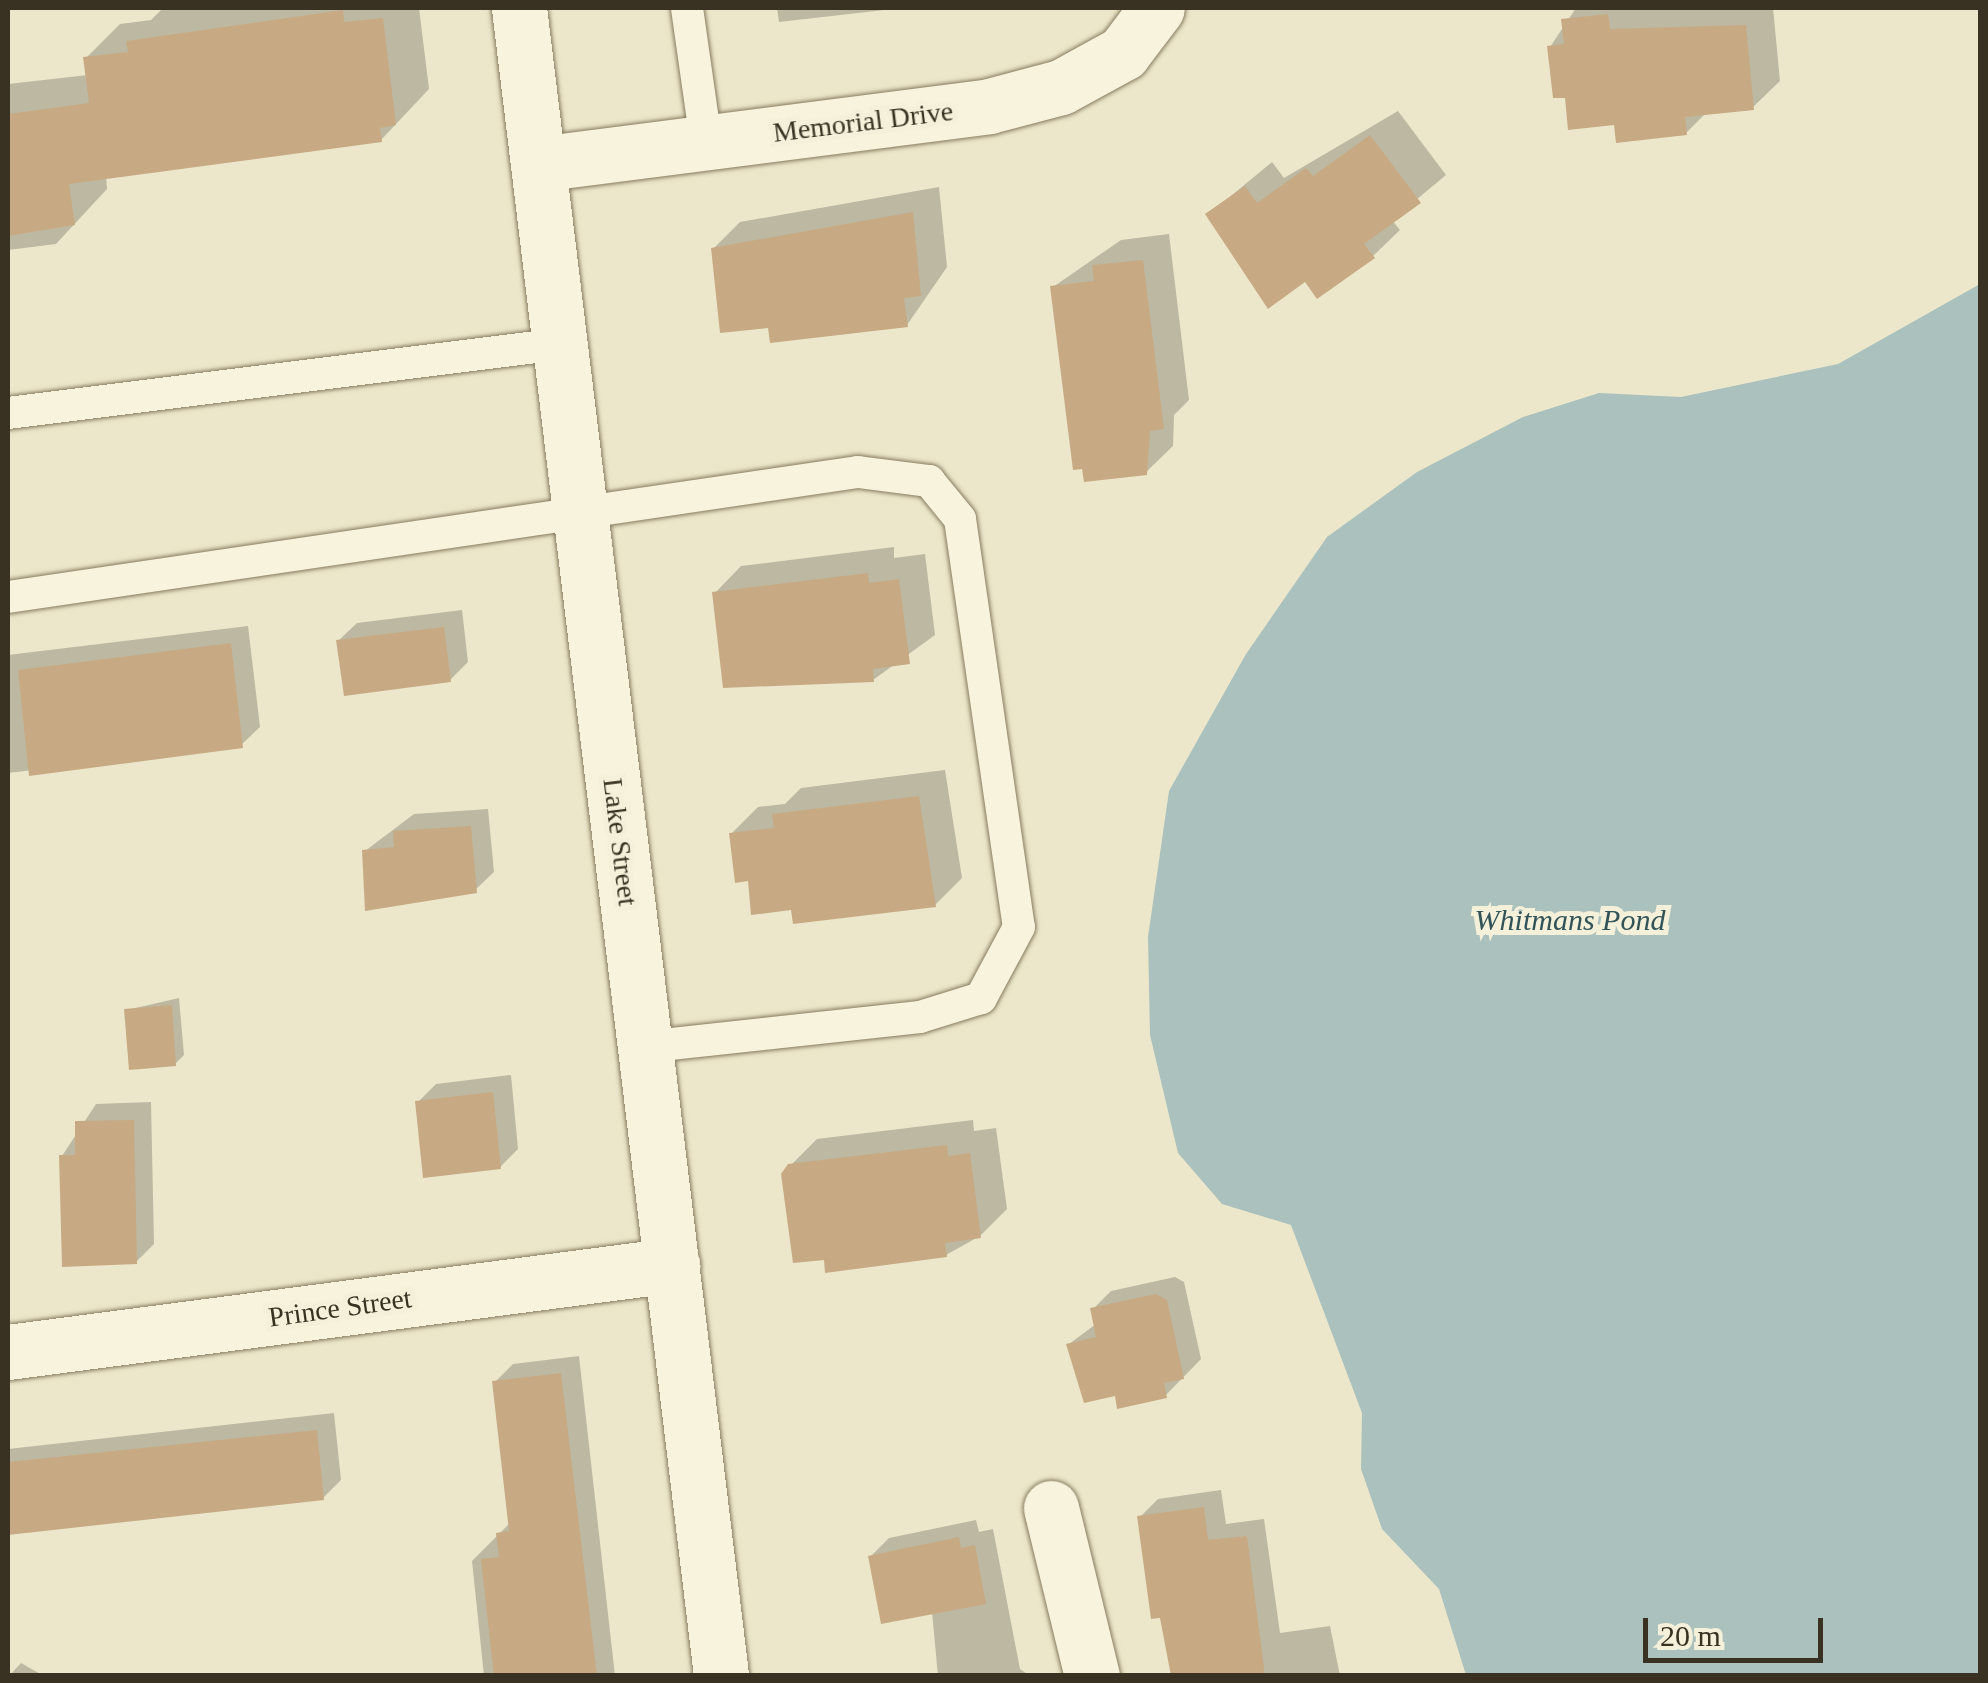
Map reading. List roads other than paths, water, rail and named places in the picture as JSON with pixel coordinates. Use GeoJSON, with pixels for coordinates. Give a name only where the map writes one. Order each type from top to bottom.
{"type":"FeatureCollection","features":[{"type":"Feature","properties":{"kind":"street","name":"Lake Street"},"geometry":{"type":"LineString","coordinates":[[519,8],[720,1676]]}},
{"type":"Feature","properties":{"kind":"street","name":"Memorial Drive"},"geometry":{"type":"LineString","coordinates":[[538,164],[989,106],[1061,87],[1123,53],[1157,8]]}},
{"type":"Feature","properties":{"kind":"street","name":"Prince Street"},"geometry":{"type":"LineString","coordinates":[[8,1352],[672,1264]]}},
{"type":"Feature","properties":{"kind":"street"},"geometry":{"type":"LineString","coordinates":[[1051,1508],[1092,1676]]}},
{"type":"Feature","properties":{"kind":"lane"},"geometry":{"type":"LineString","coordinates":[[686,8],[706,142]]}},
{"type":"Feature","properties":{"kind":"lane"},"geometry":{"type":"LineString","coordinates":[[8,413],[560,344]]}},
{"type":"Feature","properties":{"kind":"lane"},"geometry":{"type":"LineString","coordinates":[[8,597],[858,472],[929,480],[960,519],[1019,927],[981,998],[936,1012],[645,1047]]}},
{"type":"Feature","properties":{"kind":"water","name":"Whitmans Pond"},"geometry":{"type":"Polygon","coordinates":[[[1980,284],[1980,1675],[1466,1675],[1439,1589],[1382,1529],[1361,1469],[1362,1413],[1291,1225],[1222,1204],[1178,1153],[1150,1035],[1148,937],[1169,791],[1246,654],[1327,537],[1417,472],[1523,417],[1599,393],[1681,397],[1838,364],[1980,284]]]}}]}
